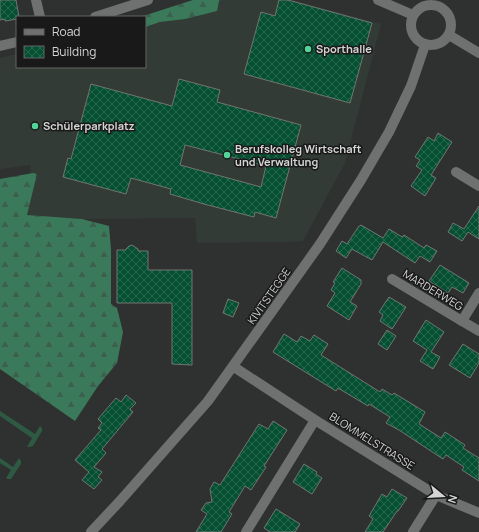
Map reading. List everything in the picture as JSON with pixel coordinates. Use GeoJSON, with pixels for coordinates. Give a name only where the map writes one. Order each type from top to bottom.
{"type":"FeatureCollection","features":[{"type":"Feature","properties":{"kind":"street"},"geometry":{"type":"LineString","coordinates":[[36,0],[40,16]]}},
{"type":"Feature","properties":{"kind":"street"},"geometry":{"type":"LineString","coordinates":[[98,16],[148,0]]}},
{"type":"Feature","properties":{"kind":"street"},"geometry":{"type":"LineString","coordinates":[[378,0],[413,15]]}},
{"type":"Feature","properties":{"kind":"street"},"geometry":{"type":"LineString","coordinates":[[442,3],[450,17],[452,26],[449,35],[438,44],[431,46],[425,45],[414,37],[411,31],[410,25],[413,15],[417,10],[424,6],[442,3]]}},
{"type":"Feature","properties":{"kind":"street"},"geometry":{"type":"LineString","coordinates":[[449,35],[479,53]]}},
{"type":"Feature","properties":{"kind":"street"},"geometry":{"type":"LineString","coordinates":[[0,46],[16,42]]}},
{"type":"Feature","properties":{"kind":"street","name":"KIVITSTEGGE"},"geometry":{"type":"LineString","coordinates":[[91,532],[197,415],[234,367],[320,244],[365,173],[392,126],[411,86],[425,45]]}},
{"type":"Feature","properties":{"kind":"street"},"geometry":{"type":"LineString","coordinates":[[456,172],[479,186]]}},
{"type":"Feature","properties":{"kind":"street","name":"MARDERWEG"},"geometry":{"type":"LineString","coordinates":[[392,279],[479,331]]}},
{"type":"Feature","properties":{"kind":"street","name":"MARDERWEG"},"geometry":{"type":"LineString","coordinates":[[462,321],[479,293]]}},
{"type":"Feature","properties":{"kind":"street","name":"BLOMMELSTRASSE"},"geometry":{"type":"LineString","coordinates":[[234,367],[315,420],[436,495],[479,513]]}},
{"type":"Feature","properties":{"kind":"street","name":"BLOMMELSTRASSE"},"geometry":{"type":"LineString","coordinates":[[246,532],[315,420]]}},
{"type":"Feature","properties":{"kind":"street"},"geometry":{"type":"LineString","coordinates":[[413,532],[436,495]]}},
{"type":"Feature","properties":{"kind":"shaded area"},"geometry":{"type":"Polygon","coordinates":[[[193,0],[292,0],[381,24],[345,163],[303,241],[197,243],[195,218],[82,219],[26,216],[31,165],[0,169],[0,58],[16,54],[16,68],[146,68],[146,16],[143,16],[193,0]]]}},
{"type":"Feature","properties":{"kind":"green space"},"geometry":{"type":"Polygon","coordinates":[[[193,0],[220,0],[217,11],[185,19],[160,22],[146,27],[146,16],[143,16],[193,0]]]}},
{"type":"Feature","properties":{"kind":"green space"},"geometry":{"type":"Polygon","coordinates":[[[33,173],[37,174],[27,215],[82,219],[109,226],[111,250],[111,304],[117,308],[123,332],[117,363],[98,386],[75,421],[0,369],[0,179],[33,173]]]}},
{"type":"Feature","properties":{"kind":"green space"},"geometry":{"type":"Polygon","coordinates":[[[0,411],[35,434],[40,426],[42,428],[42,431],[33,446],[27,447],[32,438],[0,416],[0,411]]]}},
{"type":"Feature","properties":{"kind":"green space"},"geometry":{"type":"Polygon","coordinates":[[[0,458],[13,467],[19,458],[21,461],[21,464],[11,479],[6,478],[11,470],[0,463],[0,458]]]}},
{"type":"Feature","properties":{"kind":"building"},"geometry":{"type":"Polygon","coordinates":[[[0,0],[16,0],[19,16],[16,16],[16,19],[5,21],[5,19],[0,20],[0,0]]]}},
{"type":"Feature","properties":{"kind":"building","name":"Sporthalle"},"geometry":{"type":"Polygon","coordinates":[[[279,0],[288,0],[372,23],[350,103],[244,74],[261,12],[275,16],[279,0]]]}},
{"type":"Feature","properties":{"kind":"building","name":"Berufskolleg Wirtschaft und Verwaltung"},"geometry":{"type":"Polygon","coordinates":[[[179,79],[220,90],[217,102],[301,125],[276,218],[255,212],[254,217],[204,204],[170,194],[171,189],[131,178],[126,194],[63,177],[68,158],[71,159],[91,84],[172,106],[179,79]],[[185,145],[180,165],[261,187],[266,166],[185,145]]]}},
{"type":"Feature","properties":{"kind":"building"},"geometry":{"type":"Polygon","coordinates":[[[438,133],[452,142],[431,175],[436,178],[425,196],[411,186],[422,170],[416,166],[420,160],[415,157],[428,137],[434,141],[438,133]]]}},
{"type":"Feature","properties":{"kind":"building"},"geometry":{"type":"Polygon","coordinates":[[[479,206],[479,239],[468,232],[462,241],[448,232],[453,223],[464,229],[479,206]]]}},
{"type":"Feature","properties":{"kind":"building"},"geometry":{"type":"Polygon","coordinates":[[[361,225],[383,238],[389,229],[402,237],[404,235],[424,248],[426,245],[437,251],[430,262],[420,256],[415,263],[383,242],[372,260],[352,249],[346,258],[336,251],[342,241],[347,244],[361,225]]]}},
{"type":"Feature","properties":{"kind":"building"},"geometry":{"type":"Polygon","coordinates":[[[132,245],[138,249],[138,251],[148,251],[148,270],[192,270],[192,365],[172,364],[172,303],[117,303],[117,250],[125,250],[132,245]]]}},
{"type":"Feature","properties":{"kind":"building"},"geometry":{"type":"Polygon","coordinates":[[[440,265],[469,283],[463,293],[452,287],[448,293],[429,281],[440,265]]]}},
{"type":"Feature","properties":{"kind":"building"},"geometry":{"type":"Polygon","coordinates":[[[342,268],[361,280],[361,284],[350,302],[357,306],[349,320],[327,306],[335,293],[331,290],[335,283],[333,282],[342,268]]]}},
{"type":"Feature","properties":{"kind":"building"},"geometry":{"type":"Polygon","coordinates":[[[389,297],[406,307],[392,329],[380,321],[383,315],[379,312],[389,297]]]}},
{"type":"Feature","properties":{"kind":"building"},"geometry":{"type":"Polygon","coordinates":[[[228,299],[239,303],[233,317],[223,313],[228,299]]]}},
{"type":"Feature","properties":{"kind":"building"},"geometry":{"type":"Polygon","coordinates":[[[426,320],[444,332],[431,352],[440,357],[433,369],[420,361],[427,350],[413,341],[426,320]]]}},
{"type":"Feature","properties":{"kind":"building"},"geometry":{"type":"Polygon","coordinates":[[[387,330],[396,336],[387,350],[378,344],[387,330]]]}},
{"type":"Feature","properties":{"kind":"building"},"geometry":{"type":"Polygon","coordinates":[[[284,334],[297,342],[301,336],[310,341],[314,335],[328,344],[321,355],[380,392],[382,389],[392,395],[394,393],[425,412],[419,424],[441,438],[445,432],[465,445],[463,448],[479,458],[479,481],[462,470],[464,467],[446,455],[443,459],[386,423],[390,417],[338,388],[336,391],[273,352],[284,334]]]}},
{"type":"Feature","properties":{"kind":"building"},"geometry":{"type":"Polygon","coordinates":[[[463,344],[479,354],[479,363],[470,378],[449,365],[463,344]]]}},
{"type":"Feature","properties":{"kind":"building"},"geometry":{"type":"Polygon","coordinates":[[[126,395],[136,403],[130,409],[133,412],[102,449],[106,453],[94,467],[102,472],[98,477],[102,480],[94,489],[82,480],[89,472],[75,460],[101,430],[98,428],[102,423],[98,419],[116,398],[121,402],[126,395]]]}},
{"type":"Feature","properties":{"kind":"building"},"geometry":{"type":"Polygon","coordinates":[[[273,421],[287,430],[264,466],[266,467],[251,490],[245,486],[229,512],[232,514],[221,532],[196,532],[207,514],[201,510],[206,503],[212,502],[210,489],[214,482],[220,485],[259,424],[268,429],[273,421]]]}},
{"type":"Feature","properties":{"kind":"building"},"geometry":{"type":"Polygon","coordinates":[[[304,464],[317,472],[316,474],[322,478],[312,494],[293,482],[304,464]]]}},
{"type":"Feature","properties":{"kind":"building"},"geometry":{"type":"Polygon","coordinates":[[[392,489],[407,498],[383,532],[365,532],[373,519],[369,516],[382,494],[387,497],[392,489]]]}},
{"type":"Feature","properties":{"kind":"building"},"geometry":{"type":"Polygon","coordinates":[[[276,509],[300,524],[295,532],[270,532],[264,528],[276,509]]]}},
{"type":"Feature","properties":{"kind":"place","name":"Sporthalle"},"geometry":{"type":"Point","coordinates":[308,49]}},
{"type":"Feature","properties":{"kind":"place","name":"Schülerparkplatz"},"geometry":{"type":"Point","coordinates":[35,126]}},
{"type":"Feature","properties":{"kind":"place","name":"Berufskolleg Wirtschaft und Verwaltung"},"geometry":{"type":"Point","coordinates":[227,155]}}]}
